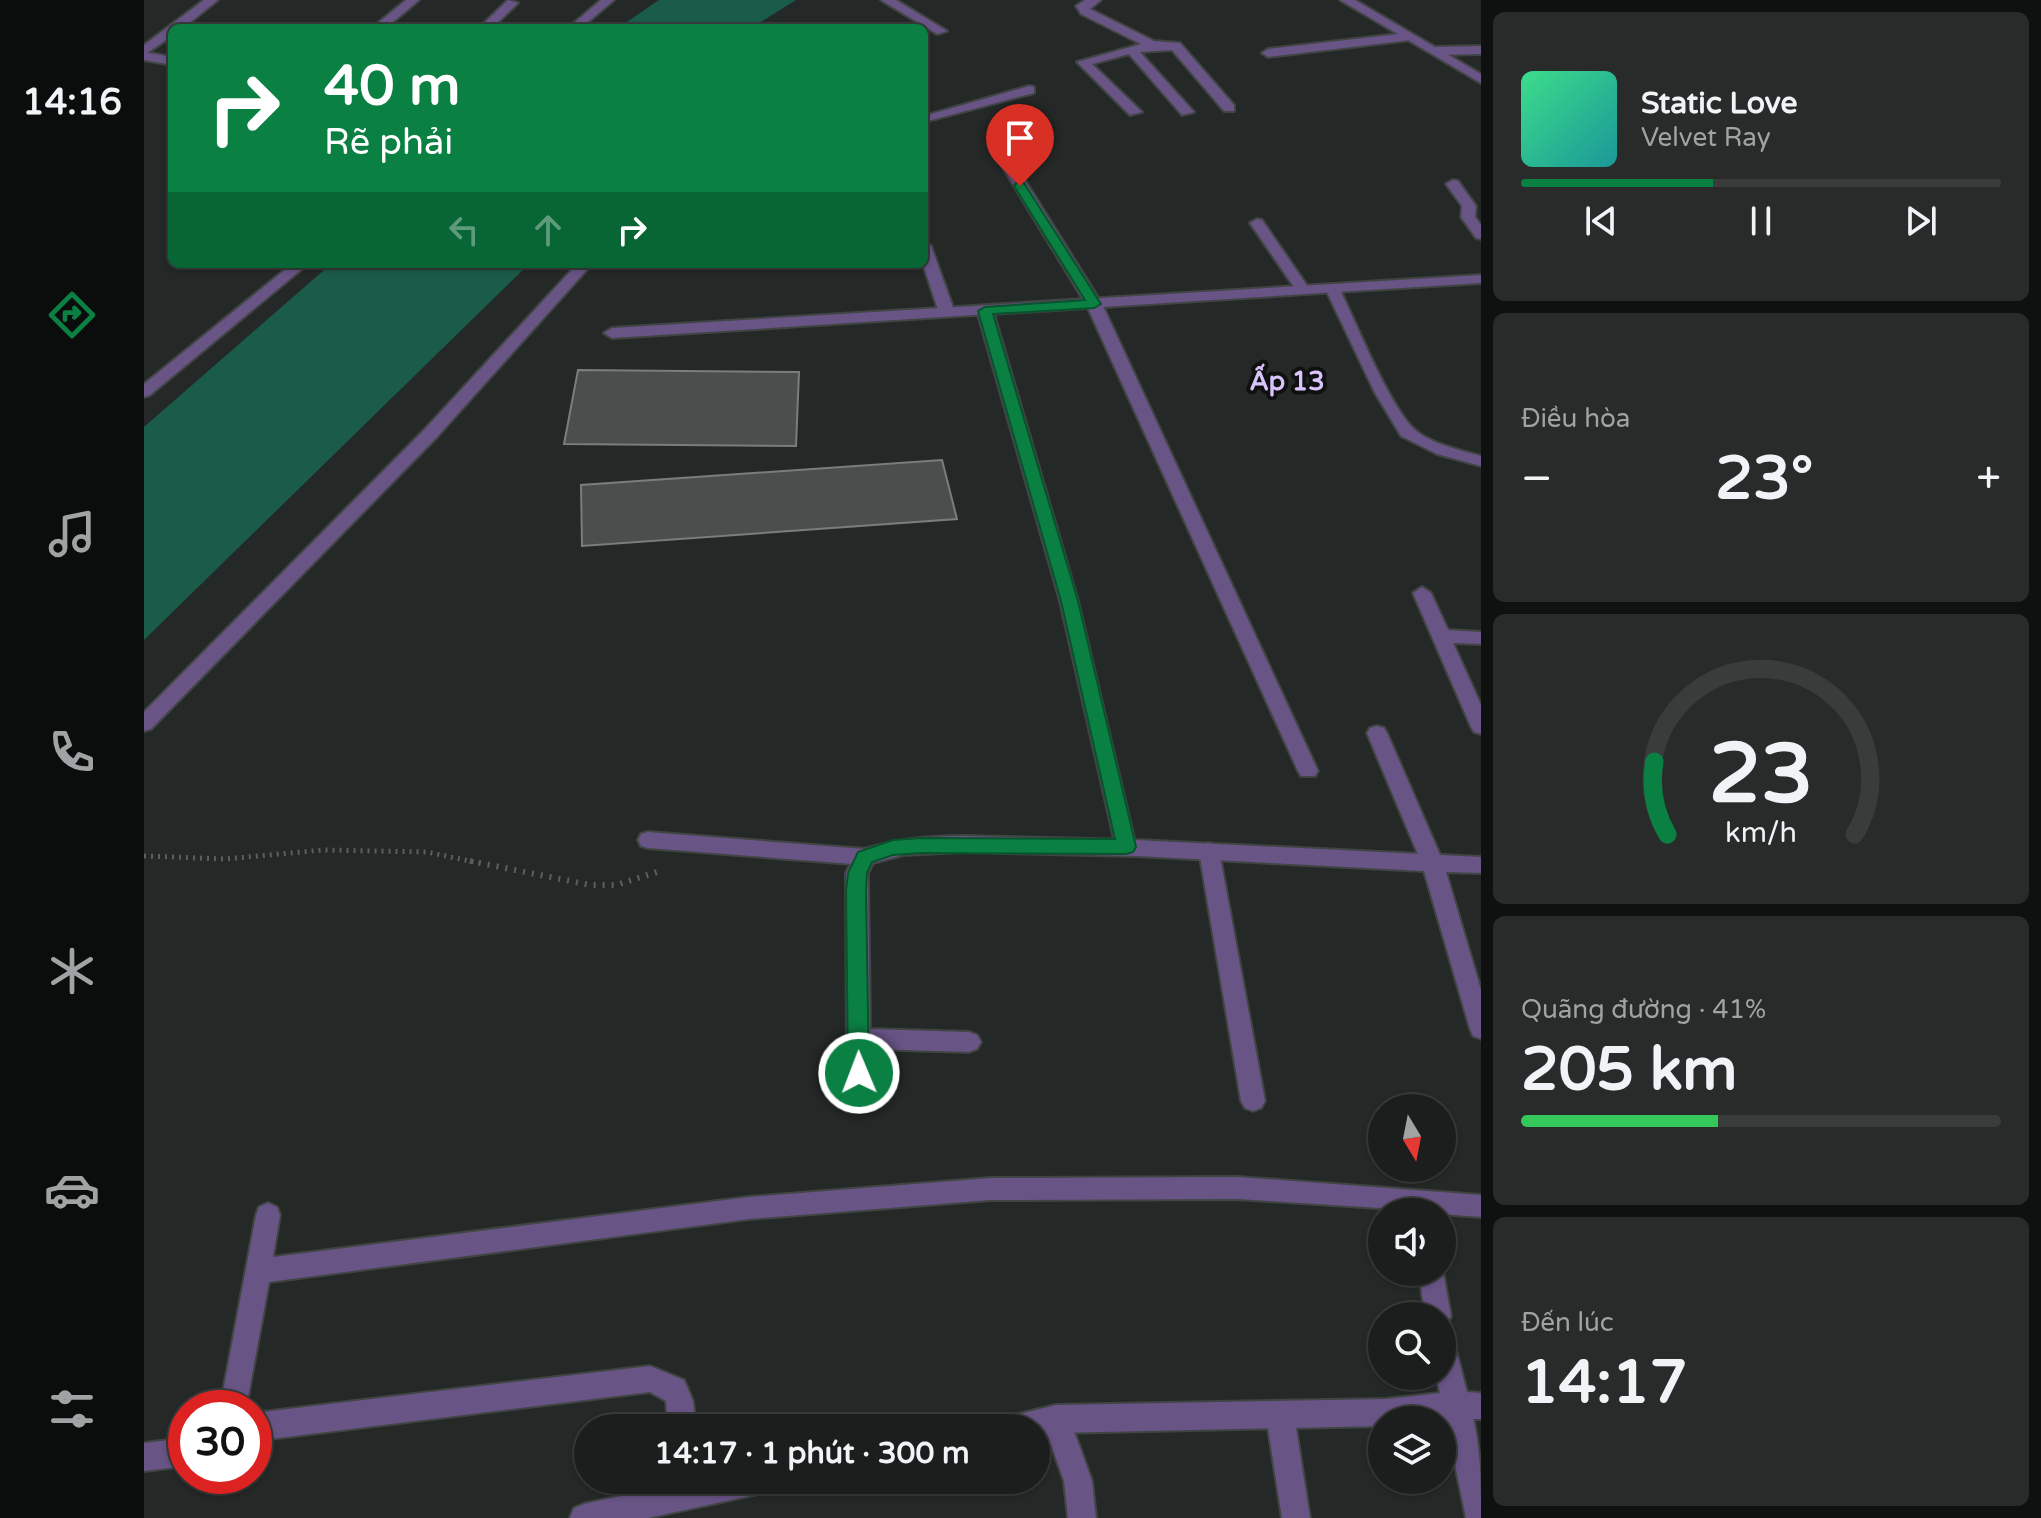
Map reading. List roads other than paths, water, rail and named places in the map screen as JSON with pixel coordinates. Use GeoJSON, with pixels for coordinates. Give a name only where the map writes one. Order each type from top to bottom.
{"type":"FeatureCollection","features":[{"type":"Feature","properties":{"kind":"street"},"geometry":{"type":"LineString","coordinates":[[180,24],[212,0]]}},
{"type":"Feature","properties":{"kind":"street"},"geometry":{"type":"LineString","coordinates":[[383,24],[413,0]]}},
{"type":"Feature","properties":{"kind":"street"},"geometry":{"type":"LineString","coordinates":[[579,24],[608,0]]}},
{"type":"Feature","properties":{"kind":"street"},"geometry":{"type":"LineString","coordinates":[[887,0],[941,31]]}},
{"type":"Feature","properties":{"kind":"street"},"geometry":{"type":"LineString","coordinates":[[1095,0],[1082,6],[1085,11],[1152,45]]}},
{"type":"Feature","properties":{"kind":"street"},"geometry":{"type":"LineString","coordinates":[[1346,0],[1481,79]]}},
{"type":"Feature","properties":{"kind":"street"},"geometry":{"type":"LineString","coordinates":[[489,24],[512,3]]}},
{"type":"Feature","properties":{"kind":"street"},"geometry":{"type":"LineString","coordinates":[[168,33],[146,48],[168,59]]}},
{"type":"Feature","properties":{"kind":"street"},"geometry":{"type":"LineString","coordinates":[[1268,53],[1407,37]]}},
{"type":"Feature","properties":{"kind":"street"},"geometry":{"type":"LineString","coordinates":[[1135,112],[1083,62],[1152,45],[1176,46],[1229,108]]}},
{"type":"Feature","properties":{"kind":"street"},"geometry":{"type":"LineString","coordinates":[[1132,50],[1187,112]]}},
{"type":"Feature","properties":{"kind":"street"},"geometry":{"type":"LineString","coordinates":[[1434,51],[1481,50]]}},
{"type":"Feature","properties":{"kind":"street"},"geometry":{"type":"LineString","coordinates":[[928,119],[1029,90]]}},
{"type":"Feature","properties":{"kind":"street"},"geometry":{"type":"LineString","coordinates":[[1004,158],[1052,241],[1094,304],[1308,771]]}},
{"type":"Feature","properties":{"kind":"street"},"geometry":{"type":"LineString","coordinates":[[1453,184],[1469,206],[1468,217],[1481,235]]}},
{"type":"Feature","properties":{"kind":"street"},"geometry":{"type":"LineString","coordinates":[[1257,223],[1303,290]]}},
{"type":"Feature","properties":{"kind":"street"},"geometry":{"type":"LineString","coordinates":[[928,258],[947,313]]}},
{"type":"Feature","properties":{"kind":"street"},"geometry":{"type":"LineString","coordinates":[[144,392],[296,268]]}},
{"type":"Feature","properties":{"kind":"street"},"geometry":{"type":"LineString","coordinates":[[144,724],[431,433],[581,268]]}},
{"type":"Feature","properties":{"kind":"street"},"geometry":{"type":"LineString","coordinates":[[612,333],[1481,279]]}},
{"type":"Feature","properties":{"kind":"street"},"geometry":{"type":"LineString","coordinates":[[1332,288],[1383,393],[1407,432],[1443,450],[1481,461]]}},
{"type":"Feature","properties":{"kind":"street"},"geometry":{"type":"LineString","coordinates":[[985,311],[1069,601],[1126,847]]}},
{"type":"Feature","properties":{"kind":"street"},"geometry":{"type":"LineString","coordinates":[[1422,593],[1481,727]]}},
{"type":"Feature","properties":{"kind":"street"},"geometry":{"type":"LineString","coordinates":[[1440,636],[1481,638]]}},
{"type":"Feature","properties":{"kind":"street"},"geometry":{"type":"LineString","coordinates":[[1377,733],[1433,864],[1481,1029]]}},
{"type":"Feature","properties":{"kind":"street"},"geometry":{"type":"LineString","coordinates":[[648,840],[865,857],[893,848],[922,845],[1126,847],[1481,865]]}},
{"type":"Feature","properties":{"kind":"street"},"geometry":{"type":"LineString","coordinates":[[1209,851],[1253,1101]]}},
{"type":"Feature","properties":{"kind":"street"},"geometry":{"type":"LineString","coordinates":[[859,1073],[856,891],[857,873],[865,857]]}},
{"type":"Feature","properties":{"kind":"street"},"geometry":{"type":"LineString","coordinates":[[858,1039],[969,1042]]}},
{"type":"Feature","properties":{"kind":"street"},"geometry":{"type":"LineString","coordinates":[[258,1271],[749,1208],[991,1189],[1238,1188],[1368,1201]]}},
{"type":"Feature","properties":{"kind":"street"},"geometry":{"type":"LineString","coordinates":[[1456,1206],[1481,1206]]}},
{"type":"Feature","properties":{"kind":"street"},"geometry":{"type":"LineString","coordinates":[[236,1390],[268,1215]]}},
{"type":"Feature","properties":{"kind":"street"},"geometry":{"type":"LineString","coordinates":[[1456,1376],[1468,1406],[1480,1518]]}},
{"type":"Feature","properties":{"kind":"street"},"geometry":{"type":"LineString","coordinates":[[272,1425],[650,1379],[670,1383],[678,1392],[680,1414]]}},
{"type":"Feature","properties":{"kind":"street"},"geometry":{"type":"LineString","coordinates":[[1050,1420],[1386,1412],[1468,1406]]}},
{"type":"Feature","properties":{"kind":"street"},"geometry":{"type":"LineString","coordinates":[[1280,1415],[1296,1518]]}},
{"type":"Feature","properties":{"kind":"street"},"geometry":{"type":"LineString","coordinates":[[1056,1419],[1078,1481],[1082,1518]]}},
{"type":"Feature","properties":{"kind":"street"},"geometry":{"type":"LineString","coordinates":[[144,1457],[168,1454]]}},
{"type":"Feature","properties":{"kind":"street"},"geometry":{"type":"LineString","coordinates":[[584,1518],[666,1494]]}},
{"type":"Feature","properties":{"kind":"district","name":"Ấp 13"},"geometry":{"type":"Point","coordinates":[1287,381]}}]}
